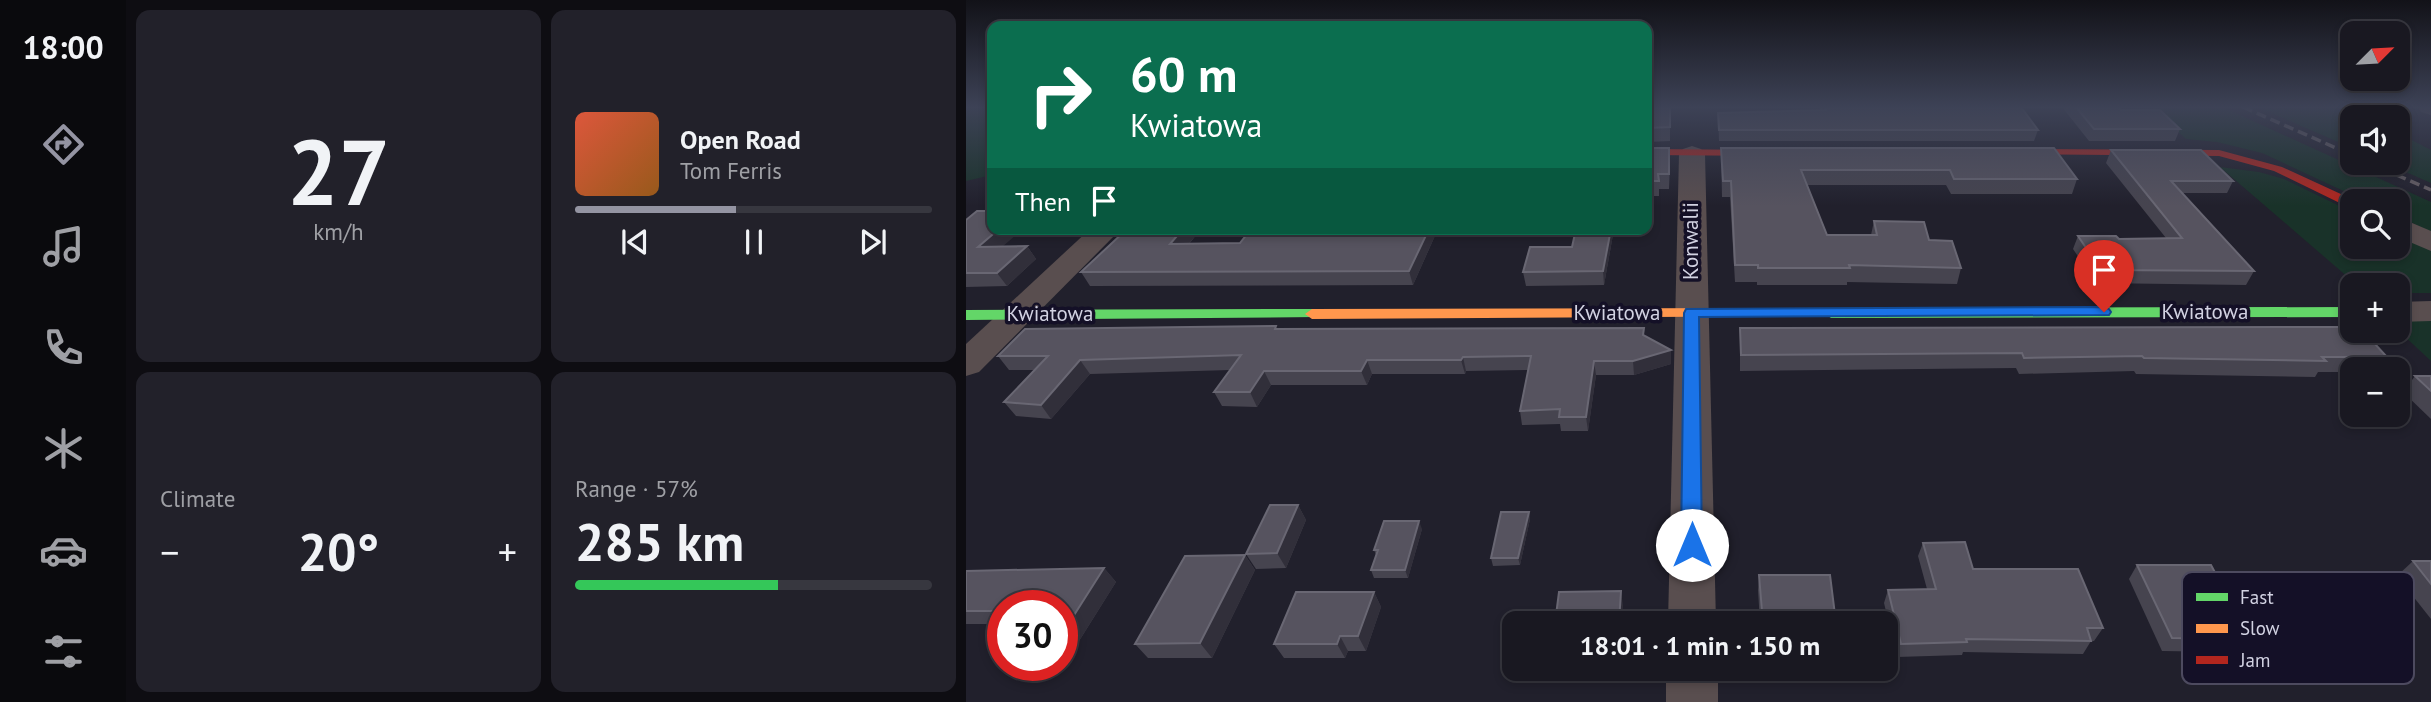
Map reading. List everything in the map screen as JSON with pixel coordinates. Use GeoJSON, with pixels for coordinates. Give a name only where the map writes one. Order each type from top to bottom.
{"type":"FeatureCollection","features":[{"type":"Feature","properties":{"kind":"street"},"geometry":{"type":"LineString","coordinates":[[1652,152],[1785,152]]}},
{"type":"Feature","properties":{"kind":"street"},"geometry":{"type":"LineString","coordinates":[[1992,152],[2219,153],[2278,169],[2340,198]]}},
{"type":"Feature","properties":{"kind":"street","name":"Konwalii"},"geometry":{"type":"LineString","coordinates":[[1692,154],[1692,611]]}},
{"type":"Feature","properties":{"kind":"street"},"geometry":{"type":"LineString","coordinates":[[2410,232],[2431,242]]}},
{"type":"Feature","properties":{"kind":"street"},"geometry":{"type":"LineString","coordinates":[[966,364],[1101,235]]}},
{"type":"Feature","properties":{"kind":"street"},"geometry":{"type":"LineString","coordinates":[[2410,312],[2431,311]]}},
{"type":"Feature","properties":{"kind":"street","name":"Kwiatowa"},"geometry":{"type":"LineString","coordinates":[[966,315],[2340,312]]}},
{"type":"Feature","properties":{"kind":"street"},"geometry":{"type":"LineString","coordinates":[[1692,681],[1692,702]]}},
{"type":"Feature","properties":{"kind":"green space"},"geometry":{"type":"Polygon","coordinates":[[[966,140],[987,140],[987,176],[966,181],[966,140]]]}},
{"type":"Feature","properties":{"kind":"green space"},"geometry":{"type":"Polygon","coordinates":[[[2194,140],[2294,140],[2340,161],[2340,175],[2372,175],[2402,189],[2340,189],[2262,153],[2217,142],[2194,140]]]}},
{"type":"Feature","properties":{"kind":"green space"},"geometry":{"type":"Polygon","coordinates":[[[2410,140],[2431,150],[2431,183],[2410,174],[2410,140]]]}},
{"type":"Feature","properties":{"kind":"green space"},"geometry":{"type":"Polygon","coordinates":[[[2220,167],[2259,172],[2284,179],[2340,206],[2340,259],[2410,259],[2410,239],[2431,250],[2431,293],[2410,293],[2410,273],[2343,273],[2220,167]]]}},
{"type":"Feature","properties":{"kind":"green space"},"geometry":{"type":"Polygon","coordinates":[[[2410,192],[2431,202],[2431,232],[2410,222],[2410,192]]]}},
{"type":"Feature","properties":{"kind":"green space"},"geometry":{"type":"Polygon","coordinates":[[[2410,321],[2431,321],[2431,361],[2410,341],[2410,321]]]}},
{"type":"Feature","properties":{"kind":"building"},"geometry":{"type":"Polygon","coordinates":[[[1652,148],[1669,148],[1669,174],[1658,174],[1659,181],[1652,181],[1652,148]]]}},
{"type":"Feature","properties":{"kind":"building"},"geometry":{"type":"Polygon","coordinates":[[[1721,148],[2054,148],[2077,179],[1954,179],[1950,170],[1801,170],[1827,235],[1877,235],[1874,221],[1924,222],[1929,240],[1952,241],[1961,268],[1849,265],[1850,268],[1758,268],[1758,265],[1735,265],[1731,181],[1723,181],[1721,148]]]}},
{"type":"Feature","properties":{"kind":"building"},"geometry":{"type":"Polygon","coordinates":[[[2111,150],[2201,150],[2233,181],[2171,181],[2254,271],[2101,270],[2078,236],[2116,236],[2119,239],[2182,238],[2111,150]]]}},
{"type":"Feature","properties":{"kind":"building"},"geometry":{"type":"Polygon","coordinates":[[[977,211],[987,211],[987,235],[992,235],[978,247],[1027,246],[997,273],[966,273],[966,220],[977,211]]]}},
{"type":"Feature","properties":{"kind":"building"},"geometry":{"type":"Polygon","coordinates":[[[1121,235],[1178,235],[1170,244],[1240,243],[1246,235],[1426,235],[1409,271],[1081,272],[1121,235]]]}},
{"type":"Feature","properties":{"kind":"building"},"geometry":{"type":"Polygon","coordinates":[[[1575,235],[1610,235],[1603,271],[1523,272],[1530,247],[1572,247],[1575,235]]]}},
{"type":"Feature","properties":{"kind":"building"},"geometry":{"type":"Polygon","coordinates":[[[1276,326],[1275,329],[1644,328],[1643,335],[1671,350],[1633,361],[1594,361],[1586,417],[1559,417],[1560,409],[1520,411],[1531,356],[1463,357],[1461,360],[1367,360],[1361,371],[1264,371],[1250,392],[1214,392],[1241,355],[1080,360],[1041,405],[1004,402],[1048,356],[998,356],[1025,329],[1276,326]]]}},
{"type":"Feature","properties":{"kind":"building"},"geometry":{"type":"Polygon","coordinates":[[[2340,327],[2340,343],[2374,343],[2387,357],[2322,357],[2326,361],[2142,356],[2024,358],[2022,353],[1741,355],[1740,328],[2340,327]]]}},
{"type":"Feature","properties":{"kind":"building"},"geometry":{"type":"Polygon","coordinates":[[[2415,376],[2431,376],[2431,391],[2415,376]]]}},
{"type":"Feature","properties":{"kind":"building"},"geometry":{"type":"Polygon","coordinates":[[[1270,505],[1298,505],[1277,553],[1246,554],[1270,505]]]}},
{"type":"Feature","properties":{"kind":"building"},"geometry":{"type":"Polygon","coordinates":[[[1501,512],[1529,512],[1518,558],[1491,558],[1501,512]]]}},
{"type":"Feature","properties":{"kind":"building"},"geometry":{"type":"Polygon","coordinates":[[[1384,521],[1419,521],[1405,570],[1371,570],[1378,550],[1374,550],[1384,521]]]}},
{"type":"Feature","properties":{"kind":"building"},"geometry":{"type":"Polygon","coordinates":[[[1965,542],[1973,569],[2078,569],[2103,628],[2087,628],[2091,641],[1966,639],[1967,642],[1901,644],[1898,611],[1893,611],[1888,590],[1936,589],[1923,543],[1965,542]]]}},
{"type":"Feature","properties":{"kind":"building"},"geometry":{"type":"Polygon","coordinates":[[[1245,555],[1200,643],[1135,644],[1185,556],[1245,555]]]}},
{"type":"Feature","properties":{"kind":"building"},"geometry":{"type":"Polygon","coordinates":[[[2413,561],[2431,561],[2431,584],[2413,561]]]}},
{"type":"Feature","properties":{"kind":"building"},"geometry":{"type":"Polygon","coordinates":[[[2137,565],[2211,565],[2215,572],[2182,572],[2182,638],[2172,638],[2137,565]]]}},
{"type":"Feature","properties":{"kind":"building"},"geometry":{"type":"Polygon","coordinates":[[[1104,568],[1078,609],[1078,590],[987,590],[987,611],[966,611],[966,571],[1104,568]]]}},
{"type":"Feature","properties":{"kind":"building"},"geometry":{"type":"Polygon","coordinates":[[[1759,575],[1830,575],[1834,611],[1762,611],[1759,575]]]}},
{"type":"Feature","properties":{"kind":"building"},"geometry":{"type":"Polygon","coordinates":[[[1621,591],[1620,611],[1557,611],[1559,592],[1621,591]]]}},
{"type":"Feature","properties":{"kind":"building"},"geometry":{"type":"Polygon","coordinates":[[[1296,592],[1374,592],[1358,636],[1340,636],[1337,644],[1274,644],[1296,592]]]}},
{"type":"Feature","properties":{"kind":"railway"},"geometry":{"type":"LineString","coordinates":[[2317,140],[2340,150]]}},
{"type":"Feature","properties":{"kind":"railway"},"geometry":{"type":"LineString","coordinates":[[2397,175],[2431,190]]}},
{"type":"Feature","properties":{"kind":"traffic: fast"},"geometry":{"type":"LineString","coordinates":[[1831,313],[2340,312]]}},
{"type":"Feature","properties":{"kind":"traffic: fast"},"geometry":{"type":"LineString","coordinates":[[966,315],[1312,314]]}},
{"type":"Feature","properties":{"kind":"traffic: slow"},"geometry":{"type":"LineString","coordinates":[[1312,314],[1831,313]]}},
{"type":"Feature","properties":{"kind":"traffic: jam"},"geometry":{"type":"LineString","coordinates":[[1652,152],[1774,153]]}},
{"type":"Feature","properties":{"kind":"traffic: jam"},"geometry":{"type":"LineString","coordinates":[[2006,152],[2219,153],[2278,169],[2340,198]]}},
{"type":"Feature","properties":{"kind":"route"},"geometry":{"type":"LineString","coordinates":[[1692,545],[1691,313],[2104,312]]}}]}
